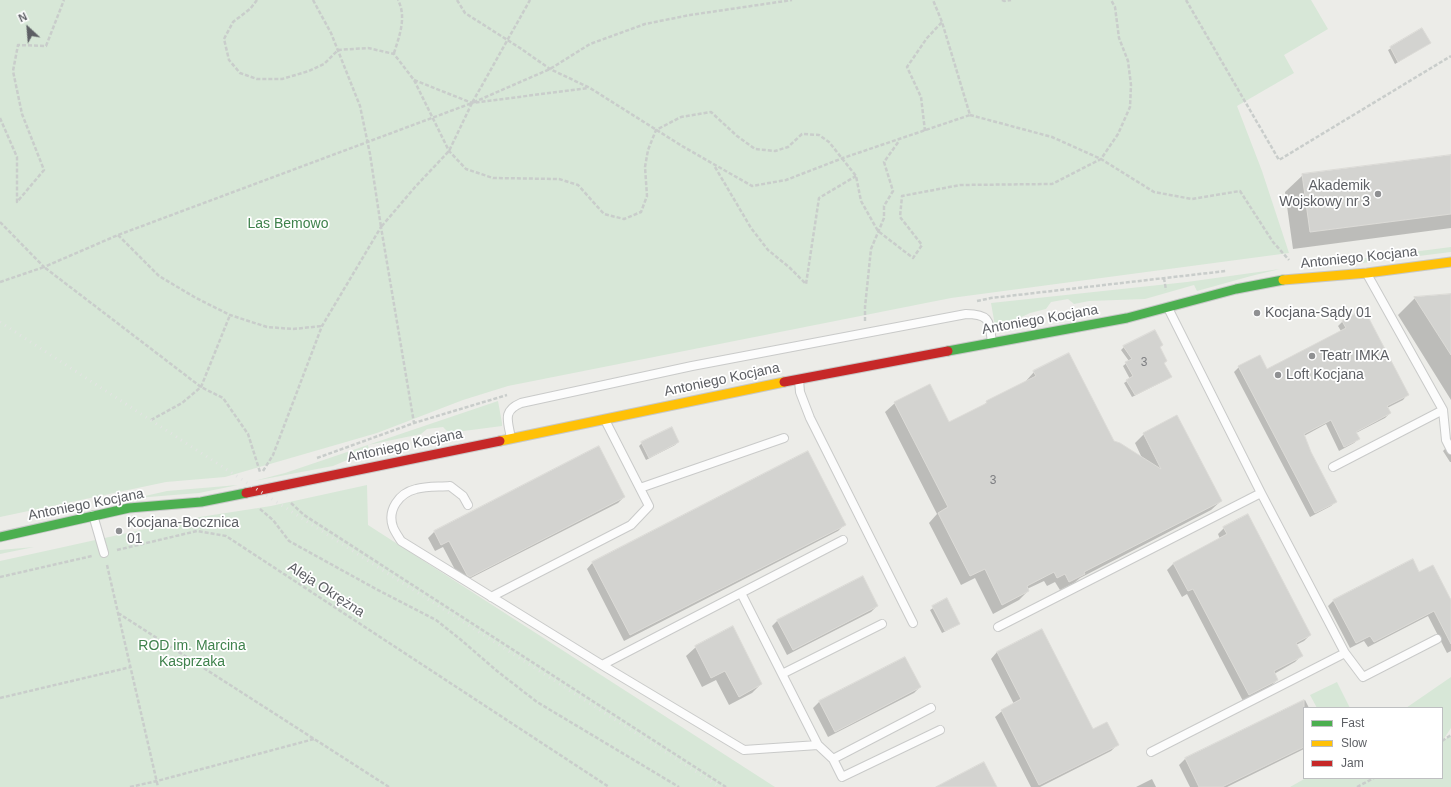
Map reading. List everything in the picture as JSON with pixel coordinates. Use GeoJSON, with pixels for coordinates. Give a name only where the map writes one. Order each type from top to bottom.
{"type":"FeatureCollection","features":[{"type":"Feature","properties":{"kind":"street","name":"Antoniego Kocjana"},"geometry":{"type":"LineString","coordinates":[[0,537],[129,508],[201,502],[799,379],[1127,318],[1275,281],[1306,276],[1366,273],[1451,262]]}},
{"type":"Feature","properties":{"kind":"lane"},"geometry":{"type":"LineString","coordinates":[[1366,273],[1443,410],[1446,440],[1451,450]]}},
{"type":"Feature","properties":{"kind":"lane"},"geometry":{"type":"LineString","coordinates":[[1168,308],[1261,493],[1345,653],[1363,677],[1437,639]]}},
{"type":"Feature","properties":{"kind":"lane"},"geometry":{"type":"LineString","coordinates":[[511,439],[507,419],[512,407],[521,403],[692,366],[966,314],[985,316],[990,324],[992,342]]}},
{"type":"Feature","properties":{"kind":"lane"},"geometry":{"type":"LineString","coordinates":[[799,379],[800,392],[810,418],[913,624]]}},
{"type":"Feature","properties":{"kind":"lane"},"geometry":{"type":"LineString","coordinates":[[1334,468],[1443,410]]}},
{"type":"Feature","properties":{"kind":"lane"},"geometry":{"type":"LineString","coordinates":[[491,597],[632,525],[649,506],[605,419]]}},
{"type":"Feature","properties":{"kind":"lane"},"geometry":{"type":"LineString","coordinates":[[640,488],[784,438]]}},
{"type":"Feature","properties":{"kind":"lane"},"geometry":{"type":"LineString","coordinates":[[468,505],[463,496],[450,486],[416,489],[406,493],[395,503],[391,516],[393,527],[401,541],[602,665],[744,750],[818,745]]}},
{"type":"Feature","properties":{"kind":"lane"},"geometry":{"type":"LineString","coordinates":[[998,627],[1261,493]]}},
{"type":"Feature","properties":{"kind":"lane"},"geometry":{"type":"LineString","coordinates":[[93,515],[104,553]]}},
{"type":"Feature","properties":{"kind":"lane"},"geometry":{"type":"LineString","coordinates":[[602,665],[843,540]]}},
{"type":"Feature","properties":{"kind":"lane"},"geometry":{"type":"LineString","coordinates":[[741,593],[818,745],[833,759],[842,777],[940,730]]}},
{"type":"Feature","properties":{"kind":"lane"},"geometry":{"type":"LineString","coordinates":[[782,674],[882,624]]}},
{"type":"Feature","properties":{"kind":"lane"},"geometry":{"type":"LineString","coordinates":[[1151,752],[1345,653]]}},
{"type":"Feature","properties":{"kind":"lane"},"geometry":{"type":"LineString","coordinates":[[833,759],[931,708]]}},
{"type":"Feature","properties":{"kind":"path"},"geometry":{"type":"LineString","coordinates":[[0,118],[17,157],[17,202],[44,170],[22,114],[13,71],[18,45],[46,46],[64,0]]}},
{"type":"Feature","properties":{"kind":"path"},"geometry":{"type":"LineString","coordinates":[[256,0],[250,9],[232,22],[224,39],[229,60],[240,73],[258,79],[282,79],[309,71],[324,64],[338,50],[368,48],[394,54],[414,80],[450,151],[466,169],[493,178],[560,179],[578,185],[604,214],[624,219],[641,212],[647,196],[645,167],[648,150],[656,130],[681,117],[712,112],[737,136],[755,149],[775,151],[788,147],[802,134],[819,135],[829,142],[856,176],[861,201],[878,231],[912,258],[922,245],[900,218],[902,196],[960,185],[1052,184],[1101,159],[1118,134],[1130,107],[1131,86],[1128,61],[1119,38],[1115,7],[1111,0]]}},
{"type":"Feature","properties":{"kind":"path"},"geometry":{"type":"LineString","coordinates":[[313,0],[331,33],[360,106],[368,142],[414,424]]}},
{"type":"Feature","properties":{"kind":"path"},"geometry":{"type":"LineString","coordinates":[[394,54],[402,24],[402,6],[398,0]]}},
{"type":"Feature","properties":{"kind":"path"},"geometry":{"type":"LineString","coordinates":[[456,0],[465,13],[550,69],[590,88],[715,166],[752,186],[786,180],[843,158],[970,115],[1052,136],[1101,159],[1154,192],[1192,199],[1240,191],[1273,242],[1292,263]]}},
{"type":"Feature","properties":{"kind":"path"},"geometry":{"type":"LineString","coordinates":[[0,222],[44,267],[201,386],[223,398],[248,434],[260,474],[273,454],[322,326],[381,227],[416,186],[450,151],[472,103],[530,0]]}},
{"type":"Feature","properties":{"kind":"path"},"geometry":{"type":"LineString","coordinates":[[0,282],[44,267],[118,235],[472,103],[550,69],[590,44],[645,24],[690,15],[792,0]]}},
{"type":"Feature","properties":{"kind":"path"},"geometry":{"type":"LineString","coordinates":[[933,0],[942,22],[970,115]]}},
{"type":"Feature","properties":{"kind":"path"},"geometry":{"type":"LineString","coordinates":[[1002,0],[1011,0]]}},
{"type":"Feature","properties":{"kind":"path"},"geometry":{"type":"LineString","coordinates":[[1186,0],[1279,160],[1451,56]]}},
{"type":"Feature","properties":{"kind":"path"},"geometry":{"type":"LineString","coordinates":[[925,131],[921,97],[907,68],[927,38],[942,22]]}},
{"type":"Feature","properties":{"kind":"path"},"geometry":{"type":"LineString","coordinates":[[414,80],[472,103],[590,88]]}},
{"type":"Feature","properties":{"kind":"path"},"geometry":{"type":"LineString","coordinates":[[865,323],[865,307],[871,249],[884,218],[884,206],[893,191],[884,162],[899,140]]}},
{"type":"Feature","properties":{"kind":"path"},"geometry":{"type":"LineString","coordinates":[[715,166],[751,228],[768,250],[789,267],[806,284],[819,198],[856,176]]}},
{"type":"Feature","properties":{"kind":"path"},"geometry":{"type":"LineString","coordinates":[[118,235],[159,276],[196,298],[230,315],[267,327],[293,329],[322,326]]}},
{"type":"Feature","properties":{"kind":"path"},"geometry":{"type":"LineString","coordinates":[[151,420],[182,403],[201,386],[230,315]]}},
{"type":"Feature","properties":{"kind":"path"},"geometry":{"type":"LineString","coordinates":[[286,499],[304,515],[726,787]]}},
{"type":"Feature","properties":{"kind":"path"},"geometry":{"type":"LineString","coordinates":[[255,505],[273,520],[289,541],[436,620],[537,702],[679,787]]}},
{"type":"Feature","properties":{"kind":"path","name":"Aleja Okrężna"},"geometry":{"type":"LineString","coordinates":[[0,577],[197,531],[226,536],[609,787]]}},
{"type":"Feature","properties":{"kind":"path"},"geometry":{"type":"LineString","coordinates":[[104,553],[158,787]]}},
{"type":"Feature","properties":{"kind":"path"},"geometry":{"type":"LineString","coordinates":[[118,613],[389,787]]}},
{"type":"Feature","properties":{"kind":"path"},"geometry":{"type":"LineString","coordinates":[[0,698],[131,667]]}},
{"type":"Feature","properties":{"kind":"path"},"geometry":{"type":"LineString","coordinates":[[130,787],[314,738]]}},
{"type":"Feature","properties":{"kind":"path"},"geometry":{"type":"LineString","coordinates":[[1357,787],[1372,779]]}},
{"type":"Feature","properties":{"kind":"green space","name":"Las Bemowo"},"geometry":{"type":"Polygon","coordinates":[[[0,0],[1311,0],[1328,29],[1284,55],[1294,73],[1237,106],[1262,171],[1289,253],[951,298],[508,386],[463,400],[377,433],[225,477],[166,482],[0,517],[0,0]]]}},
{"type":"Feature","properties":{"kind":"green space"},"geometry":{"type":"Polygon","coordinates":[[[1451,247],[1451,252],[1362,263],[1312,265],[1451,247]]]}},
{"type":"Feature","properties":{"kind":"green space"},"geometry":{"type":"Polygon","coordinates":[[[1280,269],[1197,291],[1194,285],[1145,299],[1089,301],[1074,304],[1068,299],[1051,302],[1046,309],[1030,313],[1005,325],[995,326],[991,303],[1187,282],[1280,269]]]}},
{"type":"Feature","properties":{"kind":"green space"},"geometry":{"type":"Polygon","coordinates":[[[498,401],[502,426],[449,433],[443,427],[427,429],[421,434],[368,445],[369,451],[333,466],[254,481],[285,473],[498,401]]]}},
{"type":"Feature","properties":{"kind":"green space"},"geometry":{"type":"Polygon","coordinates":[[[238,485],[199,493],[136,498],[167,491],[238,485]]]}},
{"type":"Feature","properties":{"kind":"green space","name":"ROD im. Marcina Kasprzaka"},"geometry":{"type":"Polygon","coordinates":[[[367,485],[368,525],[775,787],[0,787],[0,561],[200,517],[271,506],[367,485]]]}},
{"type":"Feature","properties":{"kind":"green space"},"geometry":{"type":"Polygon","coordinates":[[[34,547],[0,554],[0,550],[34,547]]]}},
{"type":"Feature","properties":{"kind":"green space"},"geometry":{"type":"Polygon","coordinates":[[[1451,677],[1451,728],[1443,740],[1443,707],[1407,707],[1451,677]]]}},
{"type":"Feature","properties":{"kind":"green space"},"geometry":{"type":"Polygon","coordinates":[[[1337,682],[1350,707],[1316,707],[1310,695],[1337,682]]]}},
{"type":"Feature","properties":{"kind":"green space"},"geometry":{"type":"Polygon","coordinates":[[[1451,736],[1451,787],[1290,787],[1304,779],[1443,779],[1443,740],[1451,736]]]}},
{"type":"Feature","properties":{"kind":"building"},"geometry":{"type":"Polygon","coordinates":[[[1422,28],[1431,43],[1398,62],[1390,47],[1422,28]]]}},
{"type":"Feature","properties":{"kind":"building","name":"Akademik Wojskowy nr 3"},"geometry":{"type":"Polygon","coordinates":[[[1451,155],[1451,214],[1310,232],[1302,174],[1451,155]]]}},
{"type":"Feature","properties":{"kind":"building"},"geometry":{"type":"Polygon","coordinates":[[[1451,294],[1451,355],[1414,297],[1451,294]]]}},
{"type":"Feature","properties":{"kind":"building"},"geometry":{"type":"Polygon","coordinates":[[[1364,309],[1409,395],[1387,406],[1391,413],[1356,432],[1360,439],[1344,447],[1331,420],[1304,434],[1311,452],[1337,502],[1315,513],[1238,366],[1260,355],[1267,369],[1346,328],[1342,321],[1364,309]]]}},
{"type":"Feature","properties":{"kind":"building"},"geometry":{"type":"Polygon","coordinates":[[[1155,330],[1163,345],[1160,347],[1167,361],[1164,363],[1172,377],[1135,395],[1126,380],[1133,376],[1125,362],[1132,359],[1123,346],[1155,330]]]}},
{"type":"Feature","properties":{"kind":"building"},"geometry":{"type":"Polygon","coordinates":[[[1069,353],[1114,441],[1120,443],[1161,469],[1143,433],[1177,415],[1222,501],[1084,572],[1085,574],[1069,582],[1065,574],[1057,578],[1054,572],[1027,586],[1029,591],[1002,605],[985,569],[970,576],[938,513],[948,507],[894,402],[930,384],[949,422],[987,403],[986,401],[1036,376],[1033,371],[1069,353]]]}},
{"type":"Feature","properties":{"kind":"building"},"geometry":{"type":"Polygon","coordinates":[[[672,427],[679,442],[649,458],[641,442],[672,427]]]}},
{"type":"Feature","properties":{"kind":"building"},"geometry":{"type":"Polygon","coordinates":[[[599,446],[625,497],[470,577],[467,575],[449,541],[441,545],[434,531],[599,446]]]}},
{"type":"Feature","properties":{"kind":"building"},"geometry":{"type":"Polygon","coordinates":[[[808,451],[846,525],[630,635],[592,562],[808,451]]]}},
{"type":"Feature","properties":{"kind":"building"},"geometry":{"type":"Polygon","coordinates":[[[1248,514],[1311,635],[1296,643],[1303,656],[1274,671],[1278,680],[1249,695],[1193,589],[1188,591],[1173,563],[1227,534],[1223,527],[1248,514]]]}},
{"type":"Feature","properties":{"kind":"building"},"geometry":{"type":"Polygon","coordinates":[[[1413,559],[1419,572],[1433,565],[1451,600],[1451,644],[1434,611],[1374,642],[1370,636],[1356,643],[1333,600],[1413,559]]]}},
{"type":"Feature","properties":{"kind":"building"},"geometry":{"type":"Polygon","coordinates":[[[863,576],[878,606],[793,650],[777,620],[863,576]]]}},
{"type":"Feature","properties":{"kind":"building"},"geometry":{"type":"Polygon","coordinates":[[[947,598],[960,624],[945,631],[932,606],[947,598]]]}},
{"type":"Feature","properties":{"kind":"building"},"geometry":{"type":"Polygon","coordinates":[[[733,626],[762,684],[739,697],[725,671],[711,678],[695,646],[733,626]]]}},
{"type":"Feature","properties":{"kind":"building"},"geometry":{"type":"Polygon","coordinates":[[[1042,629],[1093,729],[1107,722],[1119,745],[1039,785],[1001,710],[1021,699],[997,652],[1042,629]]]}},
{"type":"Feature","properties":{"kind":"building"},"geometry":{"type":"Polygon","coordinates":[[[905,657],[921,687],[835,732],[819,701],[905,657]]]}},
{"type":"Feature","properties":{"kind":"building"},"geometry":{"type":"Polygon","coordinates":[[[1304,700],[1303,747],[1222,787],[1199,787],[1185,758],[1304,700]]]}},
{"type":"Feature","properties":{"kind":"building"},"geometry":{"type":"Polygon","coordinates":[[[984,762],[997,787],[936,787],[984,762]]]}},
{"type":"Feature","properties":{"kind":"railway"},"geometry":{"type":"LineString","coordinates":[[0,322],[720,787]]}},
{"type":"Feature","properties":{"kind":"traffic: fast"},"geometry":{"type":"LineString","coordinates":[[948,351],[1127,318],[1236,289],[1283,280]]}},
{"type":"Feature","properties":{"kind":"traffic: fast"},"geometry":{"type":"LineString","coordinates":[[0,537],[129,508],[201,502],[246,493]]}},
{"type":"Feature","properties":{"kind":"traffic: slow"},"geometry":{"type":"LineString","coordinates":[[1283,280],[1367,273],[1451,262]]}},
{"type":"Feature","properties":{"kind":"traffic: slow"},"geometry":{"type":"LineString","coordinates":[[500,441],[784,382]]}},
{"type":"Feature","properties":{"kind":"traffic: jam"},"geometry":{"type":"LineString","coordinates":[[784,382],[948,351]]}},
{"type":"Feature","properties":{"kind":"traffic: jam"},"geometry":{"type":"LineString","coordinates":[[246,493],[500,441]]}},
{"type":"Feature","properties":{"kind":"place","name":"Akademik Wojskowy nr 3"},"geometry":{"type":"Point","coordinates":[1378,194]}},
{"type":"Feature","properties":{"kind":"place","name":"Kocjana-Sądy 01"},"geometry":{"type":"Point","coordinates":[1257,313]}},
{"type":"Feature","properties":{"kind":"place","name":"Teatr IMKA"},"geometry":{"type":"Point","coordinates":[1312,356]}},
{"type":"Feature","properties":{"kind":"place","name":"Loft Kocjana"},"geometry":{"type":"Point","coordinates":[1278,375]}},
{"type":"Feature","properties":{"kind":"place","name":"Kocjana-Bocznica 01"},"geometry":{"type":"Point","coordinates":[119,531]}}]}
